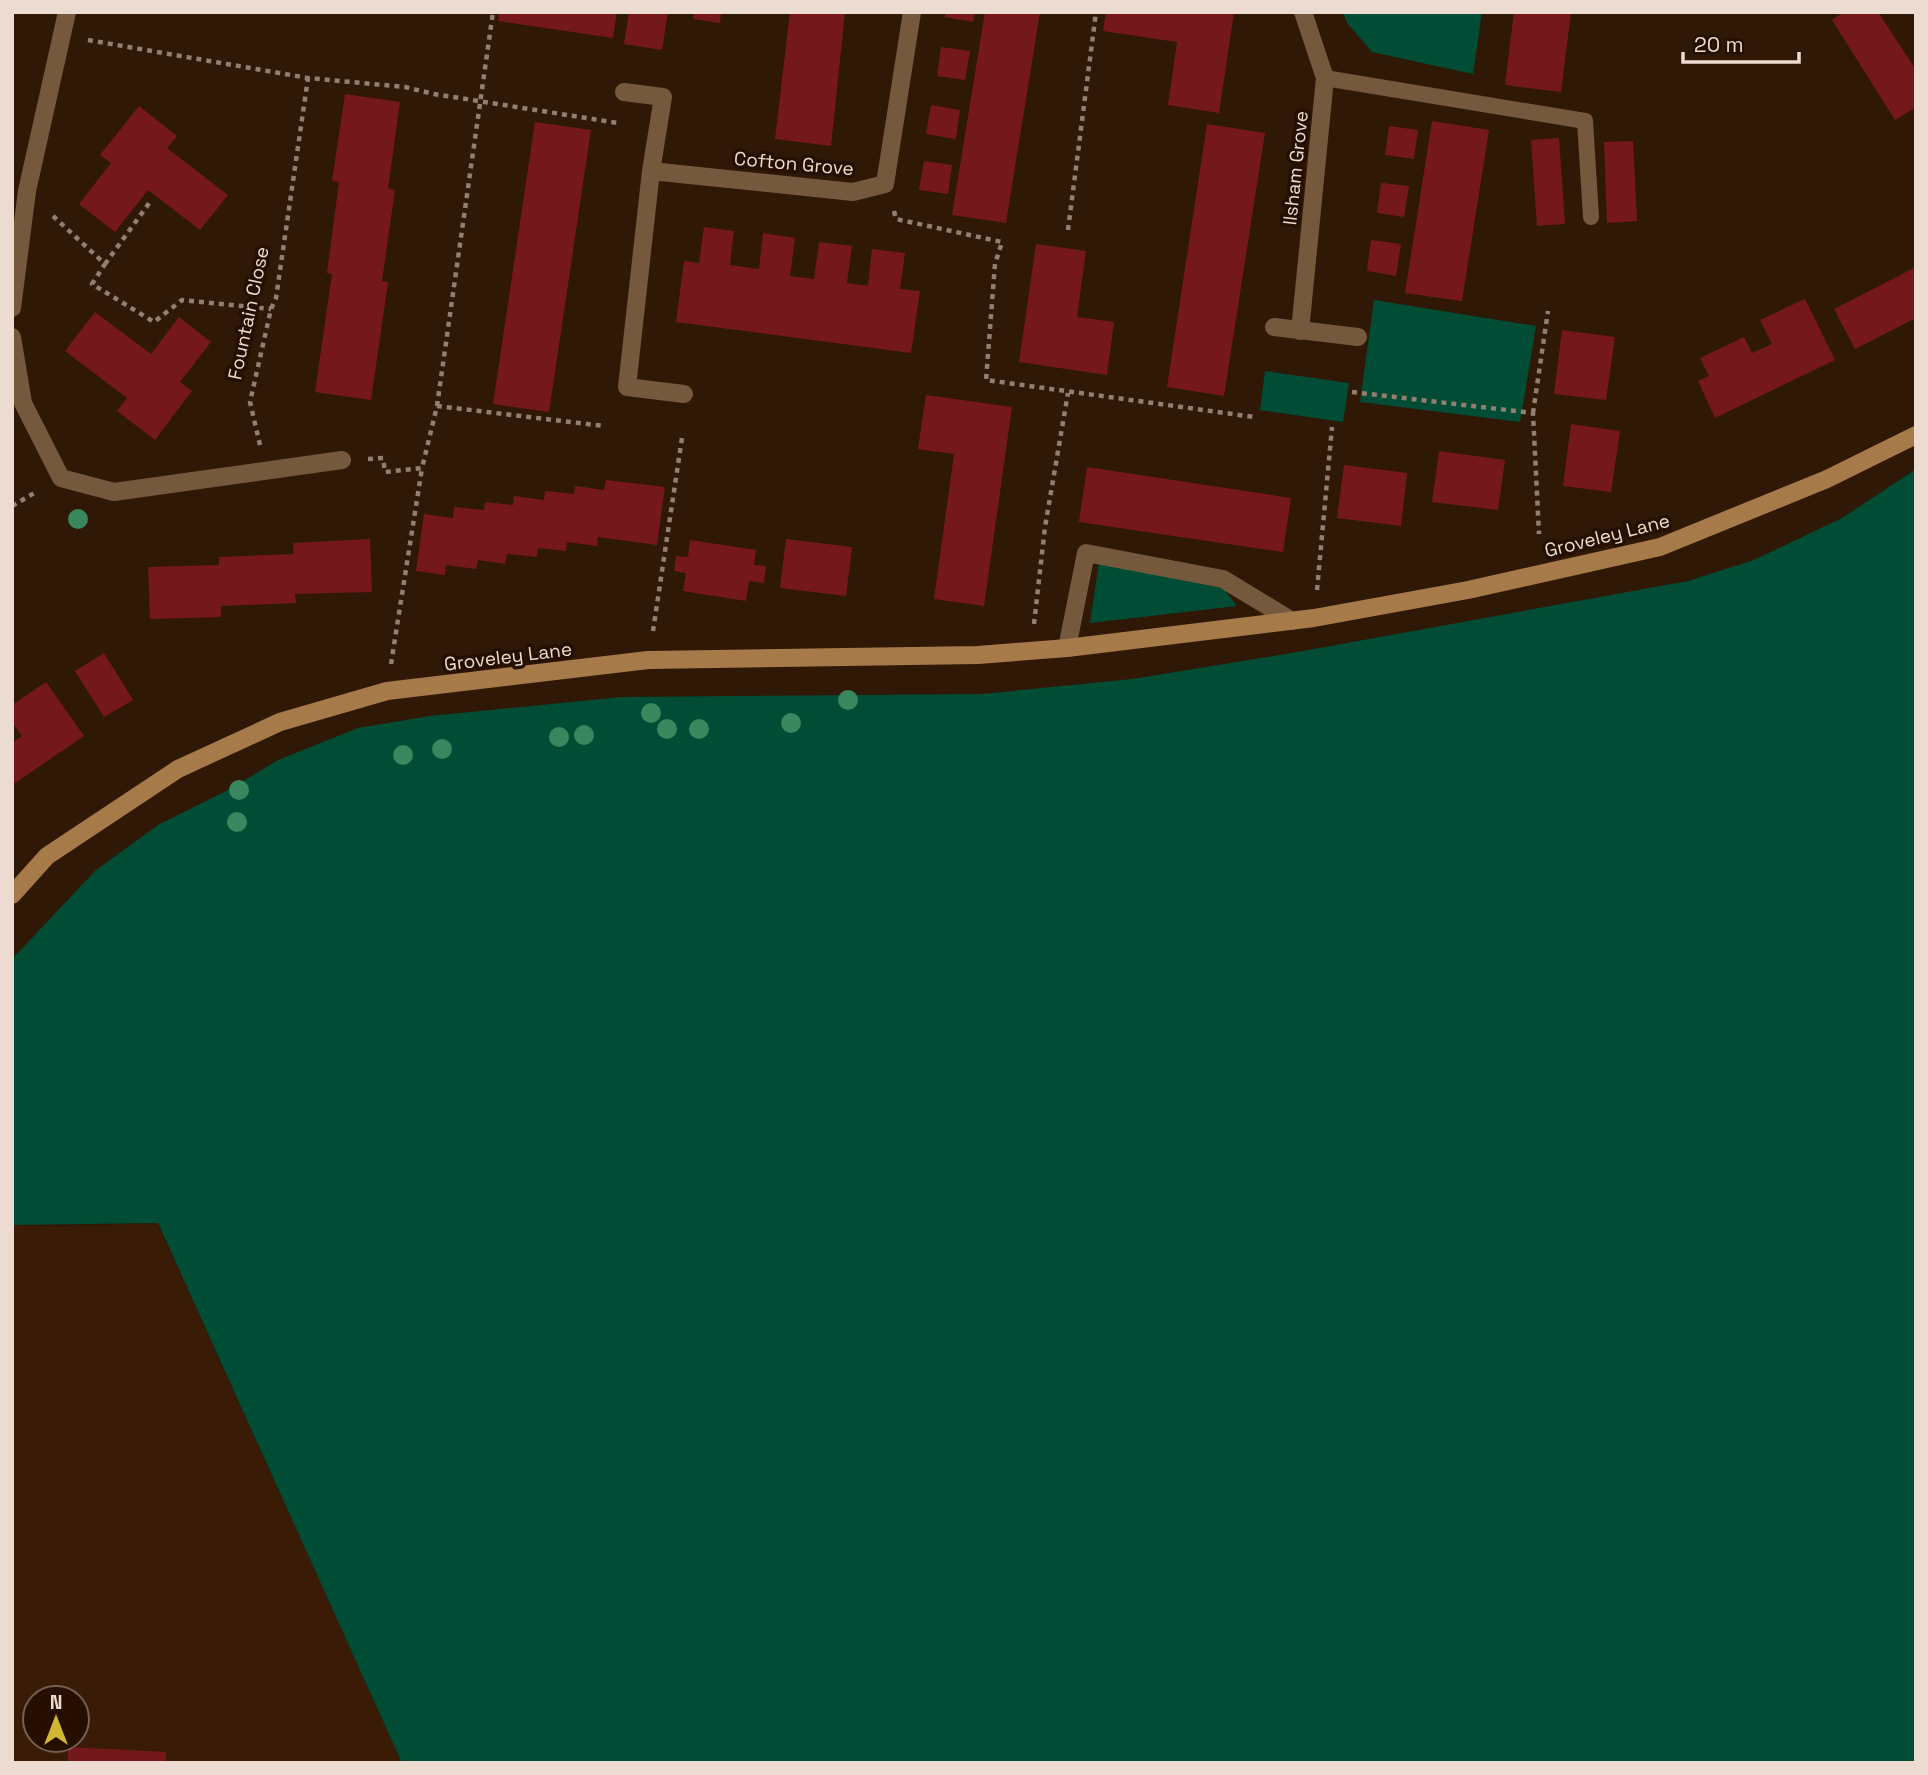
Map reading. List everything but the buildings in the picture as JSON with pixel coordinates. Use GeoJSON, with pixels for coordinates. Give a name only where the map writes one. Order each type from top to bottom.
{"type":"FeatureCollection","features":[{"type":"Feature","properties":{"kind":"main road","name":"Groveley Lane"},"geometry":{"type":"LineString","coordinates":[[15,887],[47,856],[178,769],[280,722],[387,691],[648,660],[978,655],[1031,651],[1314,618],[1468,590],[1660,547],[1827,479],[1916,435]]}},
{"type":"Feature","properties":{"kind":"street"},"geometry":{"type":"LineString","coordinates":[[12,308],[27,191],[67,12]]}},
{"type":"Feature","properties":{"kind":"street"},"geometry":{"type":"LineString","coordinates":[[886,184],[912,12]]}},
{"type":"Feature","properties":{"kind":"street","name":"Ilsham Grove"},"geometry":{"type":"LineString","coordinates":[[1300,331],[1325,78],[1303,12]]}},
{"type":"Feature","properties":{"kind":"street"},"geometry":{"type":"LineString","coordinates":[[624,92],[663,97],[650,171],[627,387],[684,394]]}},
{"type":"Feature","properties":{"kind":"street","name":"Cofton Grove"},"geometry":{"type":"LineString","coordinates":[[650,171],[853,192],[886,184]]}},
{"type":"Feature","properties":{"kind":"street"},"geometry":{"type":"LineString","coordinates":[[1274,327],[1358,337]]}},
{"type":"Feature","properties":{"kind":"street"},"geometry":{"type":"LineString","coordinates":[[12,337],[23,403],[61,478],[114,492],[342,460]]}},
{"type":"Feature","properties":{"kind":"street"},"geometry":{"type":"LineString","coordinates":[[1067,648],[1086,553],[1223,579],[1292,621]]}},
{"type":"Feature","properties":{"kind":"lane"},"geometry":{"type":"LineString","coordinates":[[1325,78],[1585,121],[1591,217]]}},
{"type":"Feature","properties":{"kind":"path"},"geometry":{"type":"LineString","coordinates":[[387,691],[422,468],[436,406],[493,12]]}},
{"type":"Feature","properties":{"kind":"path"},"geometry":{"type":"LineString","coordinates":[[1068,230],[1096,12]]}},
{"type":"Feature","properties":{"kind":"path"},"geometry":{"type":"LineString","coordinates":[[61,35],[308,78],[405,87],[434,94],[657,129]]}},
{"type":"Feature","properties":{"kind":"path","name":"Fountain Close"},"geometry":{"type":"LineString","coordinates":[[265,472],[250,402],[271,309],[276,298],[308,78]]}},
{"type":"Feature","properties":{"kind":"path"},"geometry":{"type":"LineString","coordinates":[[886,184],[897,219],[1002,243],[995,264],[986,380],[1254,417]]}},
{"type":"Feature","properties":{"kind":"path"},"geometry":{"type":"LineString","coordinates":[[27,191],[105,264]]}},
{"type":"Feature","properties":{"kind":"path"},"geometry":{"type":"LineString","coordinates":[[150,202],[92,284],[153,322],[182,300],[271,309]]}},
{"type":"Feature","properties":{"kind":"path"},"geometry":{"type":"LineString","coordinates":[[1539,534],[1533,413],[1548,311]]}},
{"type":"Feature","properties":{"kind":"path"},"geometry":{"type":"LineString","coordinates":[[1352,392],[1533,413]]}},
{"type":"Feature","properties":{"kind":"path"},"geometry":{"type":"LineString","coordinates":[[1031,651],[1045,527],[1068,393]]}},
{"type":"Feature","properties":{"kind":"path"},"geometry":{"type":"LineString","coordinates":[[436,406],[604,426]]}},
{"type":"Feature","properties":{"kind":"path"},"geometry":{"type":"LineString","coordinates":[[1314,618],[1332,427]]}},
{"type":"Feature","properties":{"kind":"path"},"geometry":{"type":"LineString","coordinates":[[648,660],[664,570],[682,438]]}},
{"type":"Feature","properties":{"kind":"path"},"geometry":{"type":"LineString","coordinates":[[383,458],[384,472],[422,468]]}},
{"type":"Feature","properties":{"kind":"shaded area"},"geometry":{"type":"Polygon","coordinates":[[[157,1223],[402,1763],[12,1763],[12,1225],[61,1227],[157,1223]]]}},
{"type":"Feature","properties":{"kind":"green space"},"geometry":{"type":"Polygon","coordinates":[[[1343,12],[1482,12],[1473,74],[1372,52],[1347,23],[1343,12]]]}},
{"type":"Feature","properties":{"kind":"green space"},"geometry":{"type":"Polygon","coordinates":[[[1374,300],[1536,326],[1520,422],[1360,402],[1374,300]]]}},
{"type":"Feature","properties":{"kind":"green space"},"geometry":{"type":"Polygon","coordinates":[[[1265,371],[1349,383],[1343,422],[1260,410],[1265,371]]]}},
{"type":"Feature","properties":{"kind":"green space"},"geometry":{"type":"Polygon","coordinates":[[[1916,469],[1916,1763],[402,1763],[158,1223],[12,1225],[12,959],[96,870],[158,825],[228,790],[278,760],[358,728],[430,716],[621,697],[982,694],[1132,679],[1292,653],[1688,581],[1754,560],[1842,518],[1916,469]]]}},
{"type":"Feature","properties":{"kind":"green space"},"geometry":{"type":"Polygon","coordinates":[[[1099,562],[1223,588],[1237,606],[1090,623],[1099,562]]]}}]}
